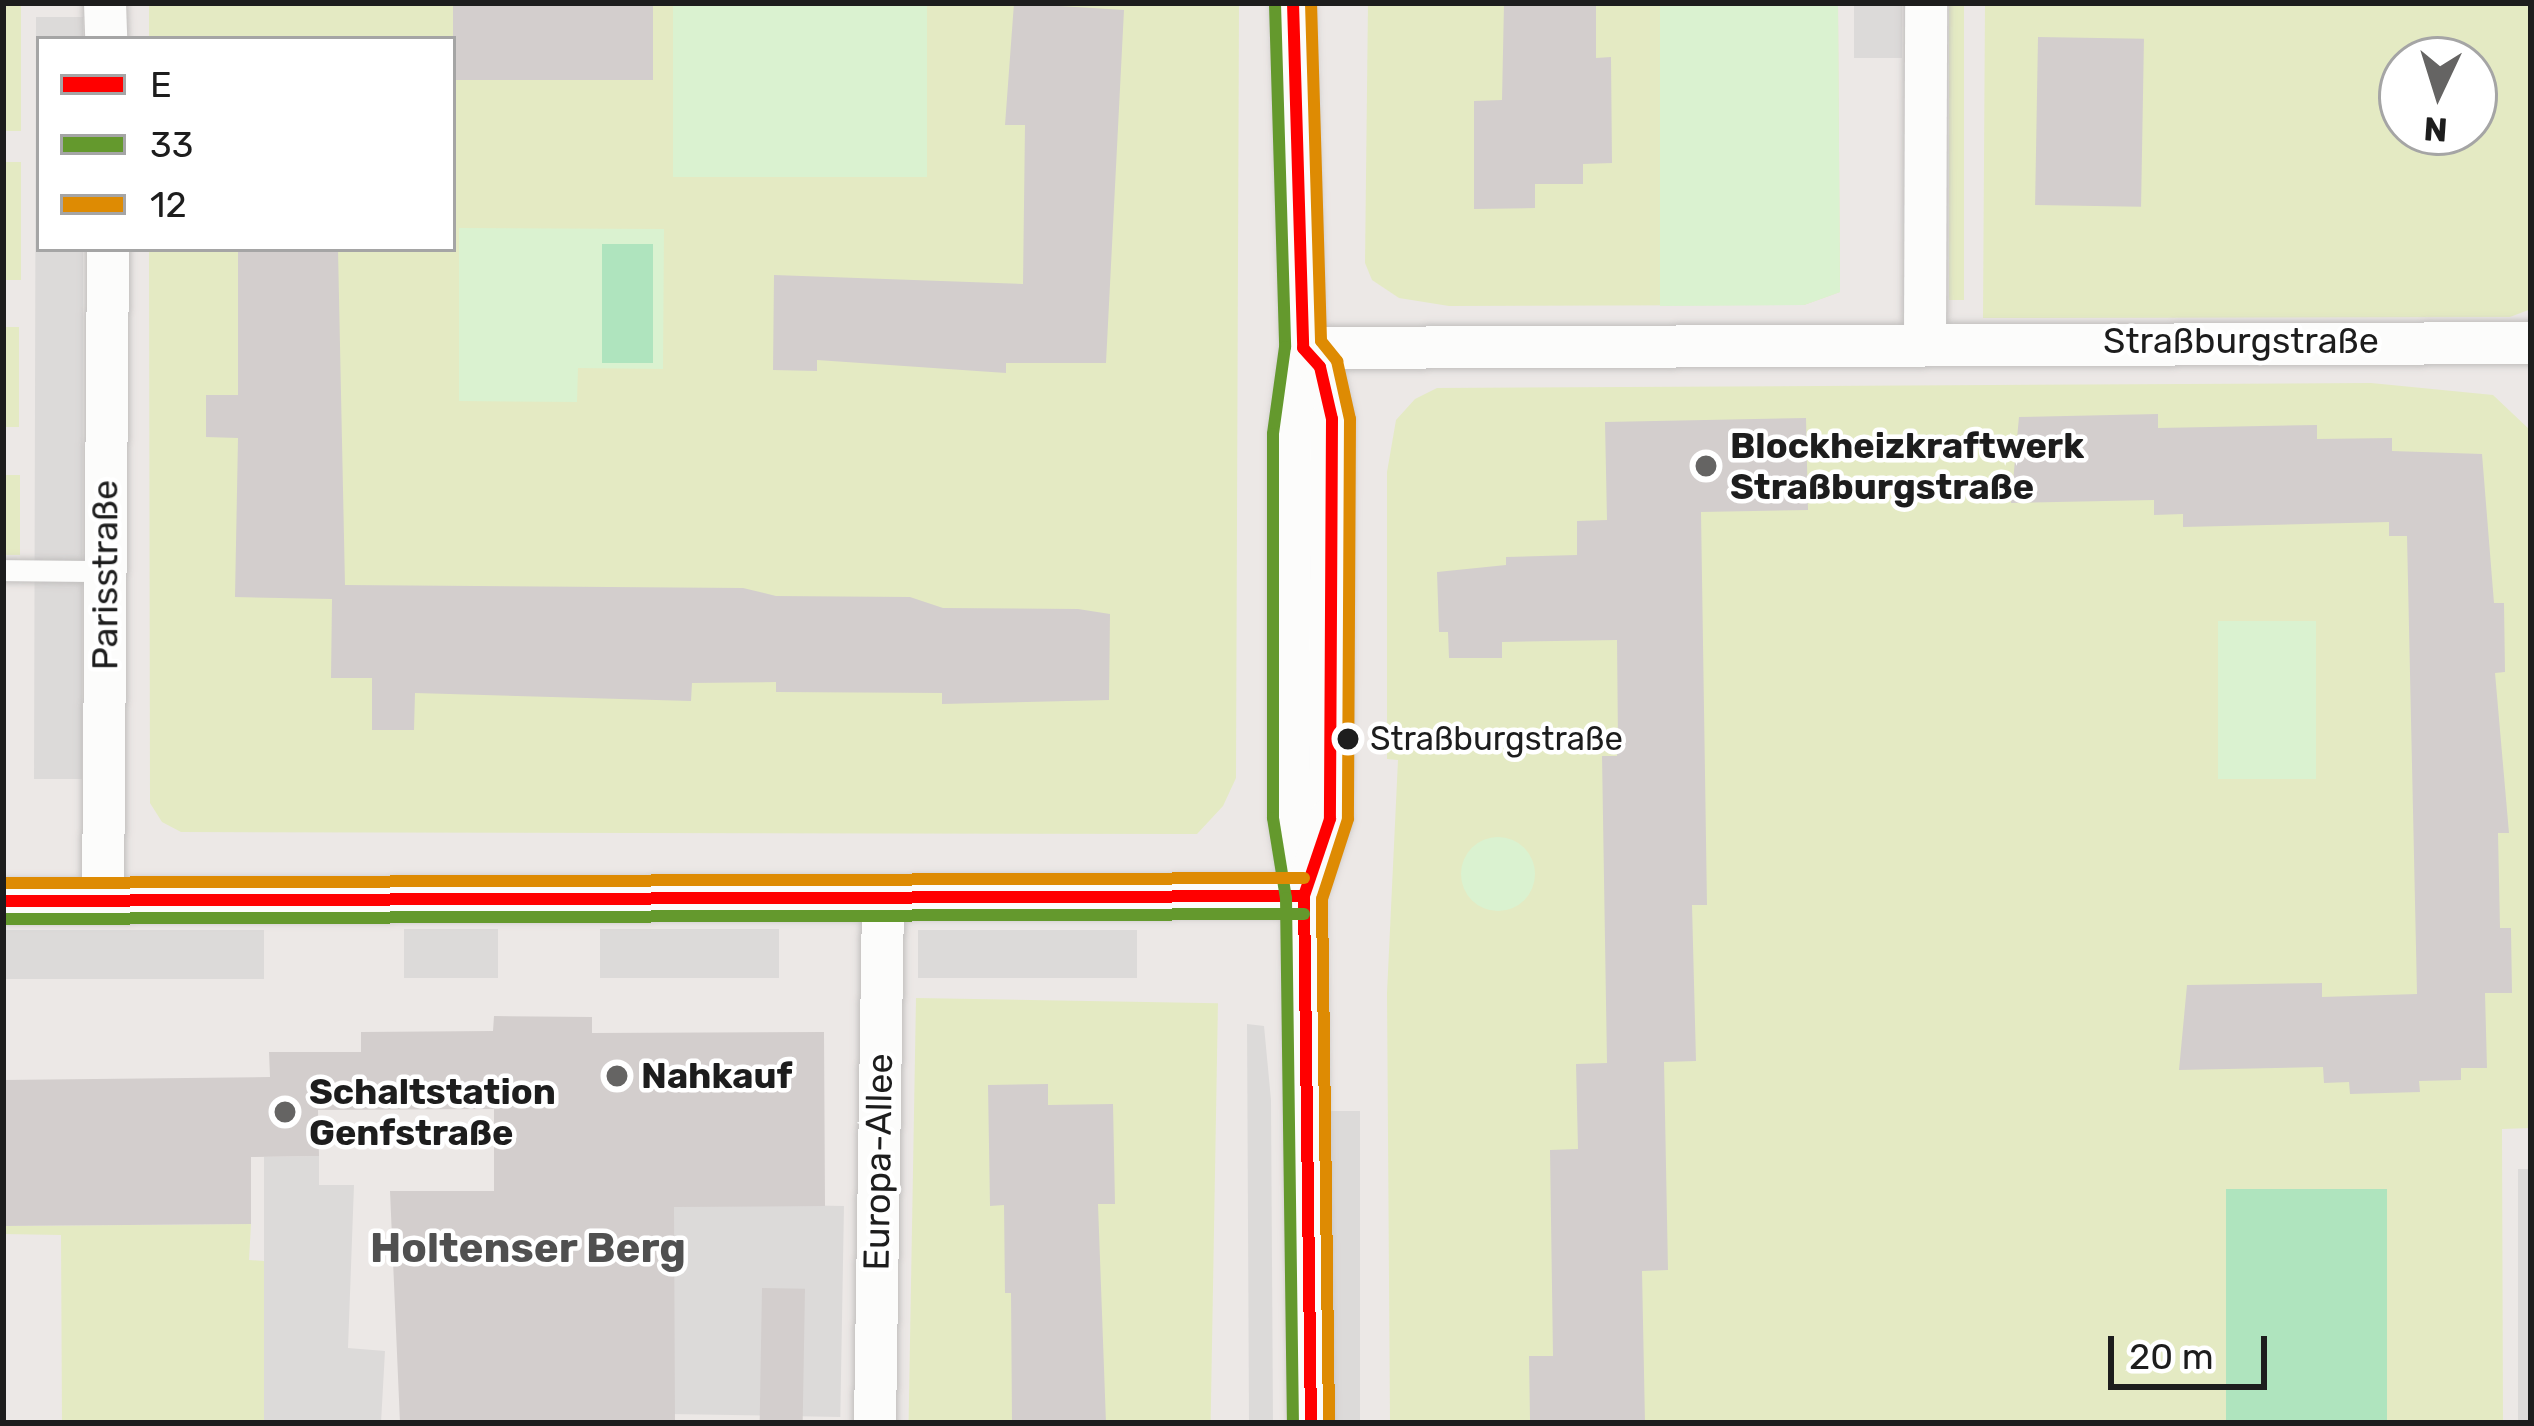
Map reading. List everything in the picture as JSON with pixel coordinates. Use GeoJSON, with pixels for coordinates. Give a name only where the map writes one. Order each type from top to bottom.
{"type":"FeatureCollection","features":[{"type":"Feature","properties":{"kind":"street"},"geometry":{"type":"LineString","coordinates":[[105,3],[106,36]]}},
{"type":"Feature","properties":{"kind":"street"},"geometry":{"type":"LineString","coordinates":[[1293,3],[1303,348],[1291,434],[1291,818],[1304,896],[1311,1423]]}},
{"type":"Feature","properties":{"kind":"street"},"geometry":{"type":"LineString","coordinates":[[1925,3],[1925,340]]}},
{"type":"Feature","properties":{"kind":"street","name":"Parisstraße"},"geometry":{"type":"LineString","coordinates":[[104,901],[107,252]]}},
{"type":"Feature","properties":{"kind":"street","name":"Straßburgstraße"},"geometry":{"type":"LineString","coordinates":[[1303,348],[1925,340],[2531,343]]}},
{"type":"Feature","properties":{"kind":"street"},"geometry":{"type":"LineString","coordinates":[[3,901],[1304,896]]}},
{"type":"Feature","properties":{"kind":"street","name":"Europa-Allee"},"geometry":{"type":"LineString","coordinates":[[875,1423],[883,900]]}},
{"type":"Feature","properties":{"kind":"lane"},"geometry":{"type":"LineString","coordinates":[[3,570],[105,572]]}},
{"type":"Feature","properties":{"kind":"green space"},"geometry":{"type":"Polygon","coordinates":[[[3,3],[21,3],[21,131],[3,131],[3,3]]]}},
{"type":"Feature","properties":{"kind":"green space"},"geometry":{"type":"Polygon","coordinates":[[[149,3],[1239,3],[1236,778],[1223,806],[1197,834],[181,832],[162,822],[150,803],[149,252],[456,252],[456,36],[149,36],[149,3]]]}},
{"type":"Feature","properties":{"kind":"green space"},"geometry":{"type":"Polygon","coordinates":[[[673,3],[927,3],[927,177],[673,177],[673,3]]]}},
{"type":"Feature","properties":{"kind":"green space"},"geometry":{"type":"Polygon","coordinates":[[[1368,3],[1838,3],[1840,292],[1804,305],[1449,306],[1399,298],[1372,280],[1365,263],[1368,3]]]}},
{"type":"Feature","properties":{"kind":"green space"},"geometry":{"type":"Polygon","coordinates":[[[1660,3],[1838,3],[1840,292],[1804,305],[1660,306],[1660,3]]]}},
{"type":"Feature","properties":{"kind":"green space"},"geometry":{"type":"Polygon","coordinates":[[[1949,3],[1964,3],[1964,300],[1949,300],[1949,3]]]}},
{"type":"Feature","properties":{"kind":"green space"},"geometry":{"type":"Polygon","coordinates":[[[1985,3],[2531,3],[2531,309],[2510,317],[1983,318],[1985,3]]]}},
{"type":"Feature","properties":{"kind":"green space"},"geometry":{"type":"Polygon","coordinates":[[[3,162],[21,162],[21,280],[3,280],[3,162]]]}},
{"type":"Feature","properties":{"kind":"green space"},"geometry":{"type":"Polygon","coordinates":[[[459,228],[664,229],[663,369],[578,368],[577,402],[459,401],[459,228]]]}},
{"type":"Feature","properties":{"kind":"green space"},"geometry":{"type":"Polygon","coordinates":[[[602,244],[653,244],[653,363],[602,363],[602,244]]]}},
{"type":"Feature","properties":{"kind":"green space"},"geometry":{"type":"Polygon","coordinates":[[[3,327],[19,327],[19,427],[3,427],[3,327]]]}},
{"type":"Feature","properties":{"kind":"green space"},"geometry":{"type":"Polygon","coordinates":[[[2371,383],[2493,395],[2531,431],[2531,1128],[2502,1129],[2503,1423],[1390,1423],[1387,993],[1398,760],[1387,759],[1387,472],[1396,420],[1415,399],[1437,388],[2371,383]]]}},
{"type":"Feature","properties":{"kind":"green space"},"geometry":{"type":"Polygon","coordinates":[[[3,475],[20,475],[20,555],[3,555],[3,475]]]}},
{"type":"Feature","properties":{"kind":"green space"},"geometry":{"type":"Polygon","coordinates":[[[2218,621],[2316,621],[2316,779],[2218,779],[2218,621]]]}},
{"type":"Feature","properties":{"kind":"green space"},"geometry":{"type":"Polygon","coordinates":[[[1498,837],[1524,848],[1535,874],[1524,900],[1498,911],[1472,900],[1461,874],[1472,848],[1498,837]]]}},
{"type":"Feature","properties":{"kind":"green space"},"geometry":{"type":"Polygon","coordinates":[[[916,998],[1218,1003],[1211,1423],[909,1423],[916,998]]]}},
{"type":"Feature","properties":{"kind":"green space"},"geometry":{"type":"Polygon","coordinates":[[[2226,1189],[2387,1189],[2387,1423],[2226,1423],[2226,1189]]]}},
{"type":"Feature","properties":{"kind":"green space"},"geometry":{"type":"Polygon","coordinates":[[[251,1224],[249,1260],[264,1261],[264,1423],[62,1423],[61,1235],[3,1234],[3,1226],[251,1224]]]}},
{"type":"Feature","properties":{"kind":"shaded area"},"geometry":{"type":"Polygon","coordinates":[[[1854,3],[1902,3],[1902,58],[1854,58],[1854,3]]]}},
{"type":"Feature","properties":{"kind":"shaded area"},"geometry":{"type":"Polygon","coordinates":[[[36,17],[83,17],[83,36],[36,36],[36,252],[83,252],[82,779],[34,779],[36,17]]]}},
{"type":"Feature","properties":{"kind":"shaded area"},"geometry":{"type":"Polygon","coordinates":[[[404,929],[498,929],[498,978],[404,978],[404,929]]]}},
{"type":"Feature","properties":{"kind":"shaded area"},"geometry":{"type":"Polygon","coordinates":[[[600,929],[779,929],[779,978],[600,978],[600,929]]]}},
{"type":"Feature","properties":{"kind":"shaded area"},"geometry":{"type":"Polygon","coordinates":[[[3,930],[264,930],[264,979],[3,979],[3,930]]]}},
{"type":"Feature","properties":{"kind":"shaded area"},"geometry":{"type":"Polygon","coordinates":[[[918,930],[1137,930],[1137,978],[918,978],[918,930]]]}},
{"type":"Feature","properties":{"kind":"shaded area"},"geometry":{"type":"Polygon","coordinates":[[[1247,1024],[1264,1026],[1271,1100],[1273,1423],[1249,1423],[1247,1024]]]}},
{"type":"Feature","properties":{"kind":"shaded area"},"geometry":{"type":"Polygon","coordinates":[[[1330,1111],[1360,1111],[1360,1423],[1330,1423],[1330,1111]]]}},
{"type":"Feature","properties":{"kind":"shaded area"},"geometry":{"type":"Polygon","coordinates":[[[319,1156],[319,1185],[354,1185],[348,1348],[385,1351],[381,1423],[264,1423],[264,1157],[319,1156]]]}},
{"type":"Feature","properties":{"kind":"shaded area"},"geometry":{"type":"Polygon","coordinates":[[[2518,1169],[2531,1169],[2531,1423],[2518,1423],[2518,1169]]]}},
{"type":"Feature","properties":{"kind":"shaded area"},"geometry":{"type":"Polygon","coordinates":[[[673,1203],[844,1206],[840,1417],[669,1414],[673,1203]]]}},
{"type":"Feature","properties":{"kind":"building"},"geometry":{"type":"Polygon","coordinates":[[[453,3],[653,3],[653,80],[456,80],[453,3]]]}},
{"type":"Feature","properties":{"kind":"building"},"geometry":{"type":"Polygon","coordinates":[[[1014,3],[1124,10],[1106,363],[1006,363],[1006,373],[817,360],[817,371],[773,370],[774,275],[1023,284],[1025,125],[1005,125],[1014,3]]]}},
{"type":"Feature","properties":{"kind":"building"},"geometry":{"type":"Polygon","coordinates":[[[1504,3],[1596,3],[1596,58],[1611,57],[1612,163],[1583,164],[1583,184],[1535,184],[1535,208],[1474,209],[1474,101],[1502,100],[1504,3]]]}},
{"type":"Feature","properties":{"kind":"building"},"geometry":{"type":"Polygon","coordinates":[[[2038,37],[2144,39],[2141,207],[2035,205],[2038,37]]]}},
{"type":"Feature","properties":{"kind":"building"},"geometry":{"type":"Polygon","coordinates":[[[238,252],[338,252],[345,585],[743,588],[776,596],[910,597],[943,608],[1078,609],[1110,614],[1109,700],[942,704],[942,693],[776,692],[776,682],[692,683],[691,701],[415,693],[414,730],[372,730],[372,678],[331,678],[332,599],[235,597],[238,438],[206,437],[206,395],[238,395],[238,252]]]}},
{"type":"Feature","properties":{"kind":"building"},"geometry":{"type":"Polygon","coordinates":[[[2158,414],[2158,428],[2317,425],[2317,439],[2392,438],[2392,451],[2482,454],[2494,603],[2504,603],[2505,672],[2495,673],[2509,833],[2498,833],[2500,928],[2511,928],[2512,993],[2485,993],[2487,1068],[2461,1068],[2461,1080],[2419,1081],[2420,1092],[2350,1094],[2349,1082],[2324,1083],[2323,1067],[2179,1070],[2187,985],[2322,983],[2322,997],[2417,994],[2407,536],[2389,536],[2389,522],[2183,527],[2183,514],[2154,515],[2154,500],[2011,503],[2019,417],[2158,414]]]}},
{"type":"Feature","properties":{"kind":"building"},"geometry":{"type":"Polygon","coordinates":[[[1806,418],[1808,510],[1701,512],[1707,905],[1692,905],[1696,1061],[1664,1062],[1668,1270],[1642,1271],[1645,1423],[1530,1420],[1529,1356],[1553,1356],[1550,1150],[1578,1149],[1576,1064],[1607,1063],[1602,756],[1617,756],[1617,640],[1502,642],[1502,658],[1449,658],[1448,632],[1439,632],[1437,572],[1506,565],[1506,557],[1577,555],[1577,521],[1607,520],[1605,422],[1806,418]]]}},
{"type":"Feature","properties":{"kind":"building"},"geometry":{"type":"Polygon","coordinates":[[[494,1016],[592,1017],[592,1033],[824,1032],[825,1206],[674,1207],[675,1423],[400,1423],[390,1191],[494,1191],[494,1109],[318,1110],[319,1156],[251,1157],[251,1224],[3,1226],[3,1080],[270,1077],[269,1052],[361,1052],[361,1032],[493,1031],[494,1016]]]}},
{"type":"Feature","properties":{"kind":"building"},"geometry":{"type":"Polygon","coordinates":[[[1048,1084],[1048,1105],[1113,1104],[1115,1204],[1098,1204],[1106,1423],[1012,1423],[1011,1293],[1005,1293],[1004,1205],[990,1206],[988,1085],[1048,1084]]]}},
{"type":"Feature","properties":{"kind":"building"},"geometry":{"type":"Polygon","coordinates":[[[762,1288],[805,1289],[803,1423],[760,1423],[762,1288]]]}},
{"type":"Feature","properties":{"kind":"transit line","name":"E"},"geometry":{"type":"LineString","coordinates":[[1293,3],[1303,348],[1320,367],[1332,419],[1330,819],[1304,896],[1311,1423]]}},
{"type":"Feature","properties":{"kind":"transit line","name":"12"},"geometry":{"type":"LineString","coordinates":[[1311,3],[1321,341],[1337,361],[1350,419],[1348,819],[1322,899],[1329,1423]]}},
{"type":"Feature","properties":{"kind":"transit line","name":"33"},"geometry":{"type":"LineString","coordinates":[[1275,4],[1285,347],[1273,434],[1273,818],[1286,898],[1293,1423]]}},
{"type":"Feature","properties":{"kind":"transit line","name":"12"},"geometry":{"type":"LineString","coordinates":[[3,883],[1304,878]]}},
{"type":"Feature","properties":{"kind":"transit line","name":"E"},"geometry":{"type":"LineString","coordinates":[[3,901],[1304,896]]}},
{"type":"Feature","properties":{"kind":"transit line","name":"33"},"geometry":{"type":"LineString","coordinates":[[3,919],[1304,914]]}},
{"type":"Feature","properties":{"kind":"place","name":"Blockheizkraftwerk Straßburgstraße"},"geometry":{"type":"Point","coordinates":[1706,466]}},
{"type":"Feature","properties":{"kind":"place","name":"Straßburgstraße"},"geometry":{"type":"Point","coordinates":[1348,739]}},
{"type":"Feature","properties":{"kind":"place","name":"Nahkauf"},"geometry":{"type":"Point","coordinates":[617,1076]}},
{"type":"Feature","properties":{"kind":"place","name":"Schaltstation Genfstraße"},"geometry":{"type":"Point","coordinates":[285,1112]}},
{"type":"Feature","properties":{"kind":"district","name":"Holtenser Berg"},"geometry":{"type":"Point","coordinates":[528,1248]}}]}
